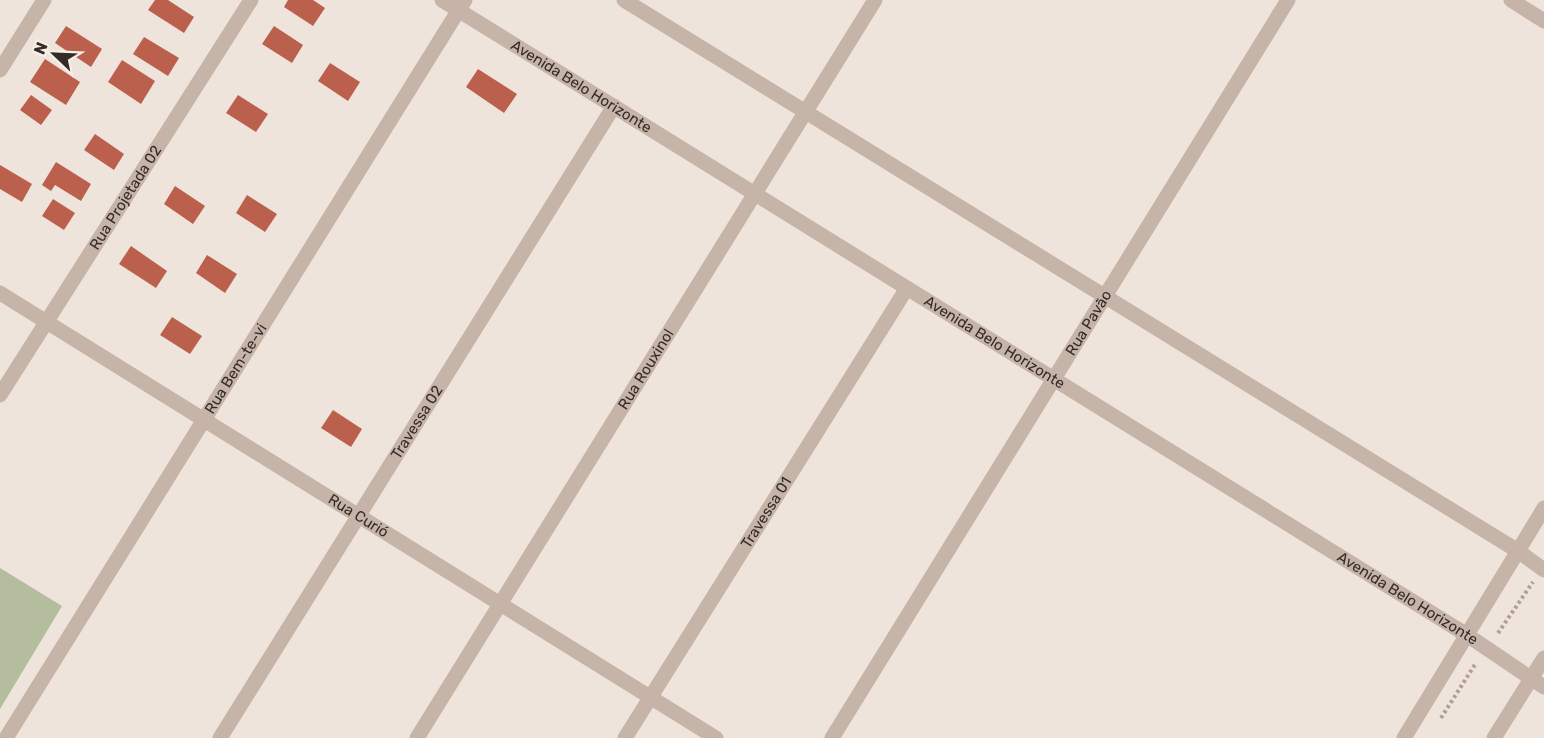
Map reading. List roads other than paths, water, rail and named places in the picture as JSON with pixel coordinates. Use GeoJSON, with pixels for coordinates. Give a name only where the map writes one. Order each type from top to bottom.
{"type":"FeatureCollection","features":[{"type":"Feature","properties":{"kind":"street"},"geometry":{"type":"LineString","coordinates":[[0,70],[44,0]]}},
{"type":"Feature","properties":{"kind":"street","name":"Rua Projetada 02"},"geometry":{"type":"LineString","coordinates":[[0,395],[251,0]]}},
{"type":"Feature","properties":{"kind":"street","name":"Avenida Belo Horizonte"},"geometry":{"type":"LineString","coordinates":[[442,0],[462,5],[614,106],[1467,635],[1538,683]]}},
{"type":"Feature","properties":{"kind":"street"},"geometry":{"type":"LineString","coordinates":[[624,0],[1518,551],[1544,570]]}},
{"type":"Feature","properties":{"kind":"street","name":"Rua Rouxinol"},"geometry":{"type":"LineString","coordinates":[[417,738],[875,0]]}},
{"type":"Feature","properties":{"kind":"street","name":"Rua Pavão"},"geometry":{"type":"LineString","coordinates":[[832,738],[1288,0]]}},
{"type":"Feature","properties":{"kind":"street"},"geometry":{"type":"LineString","coordinates":[[1511,0],[1544,21]]}},
{"type":"Feature","properties":{"kind":"street","name":"Rua Bem-te-vi"},"geometry":{"type":"LineString","coordinates":[[6,738],[462,5]]}},
{"type":"Feature","properties":{"kind":"street","name":"Travessa 02"},"geometry":{"type":"LineString","coordinates":[[220,738],[614,106]]}},
{"type":"Feature","properties":{"kind":"street","name":"Travessa 01"},"geometry":{"type":"LineString","coordinates":[[625,738],[907,288]]}},
{"type":"Feature","properties":{"kind":"street","name":"Rua Curió"},"geometry":{"type":"LineString","coordinates":[[0,292],[716,738]]}},
{"type":"Feature","properties":{"kind":"street"},"geometry":{"type":"LineString","coordinates":[[1404,738],[1544,508]]}},
{"type":"Feature","properties":{"kind":"street"},"geometry":{"type":"LineString","coordinates":[[1494,738],[1538,683],[1544,658]]}}]}
